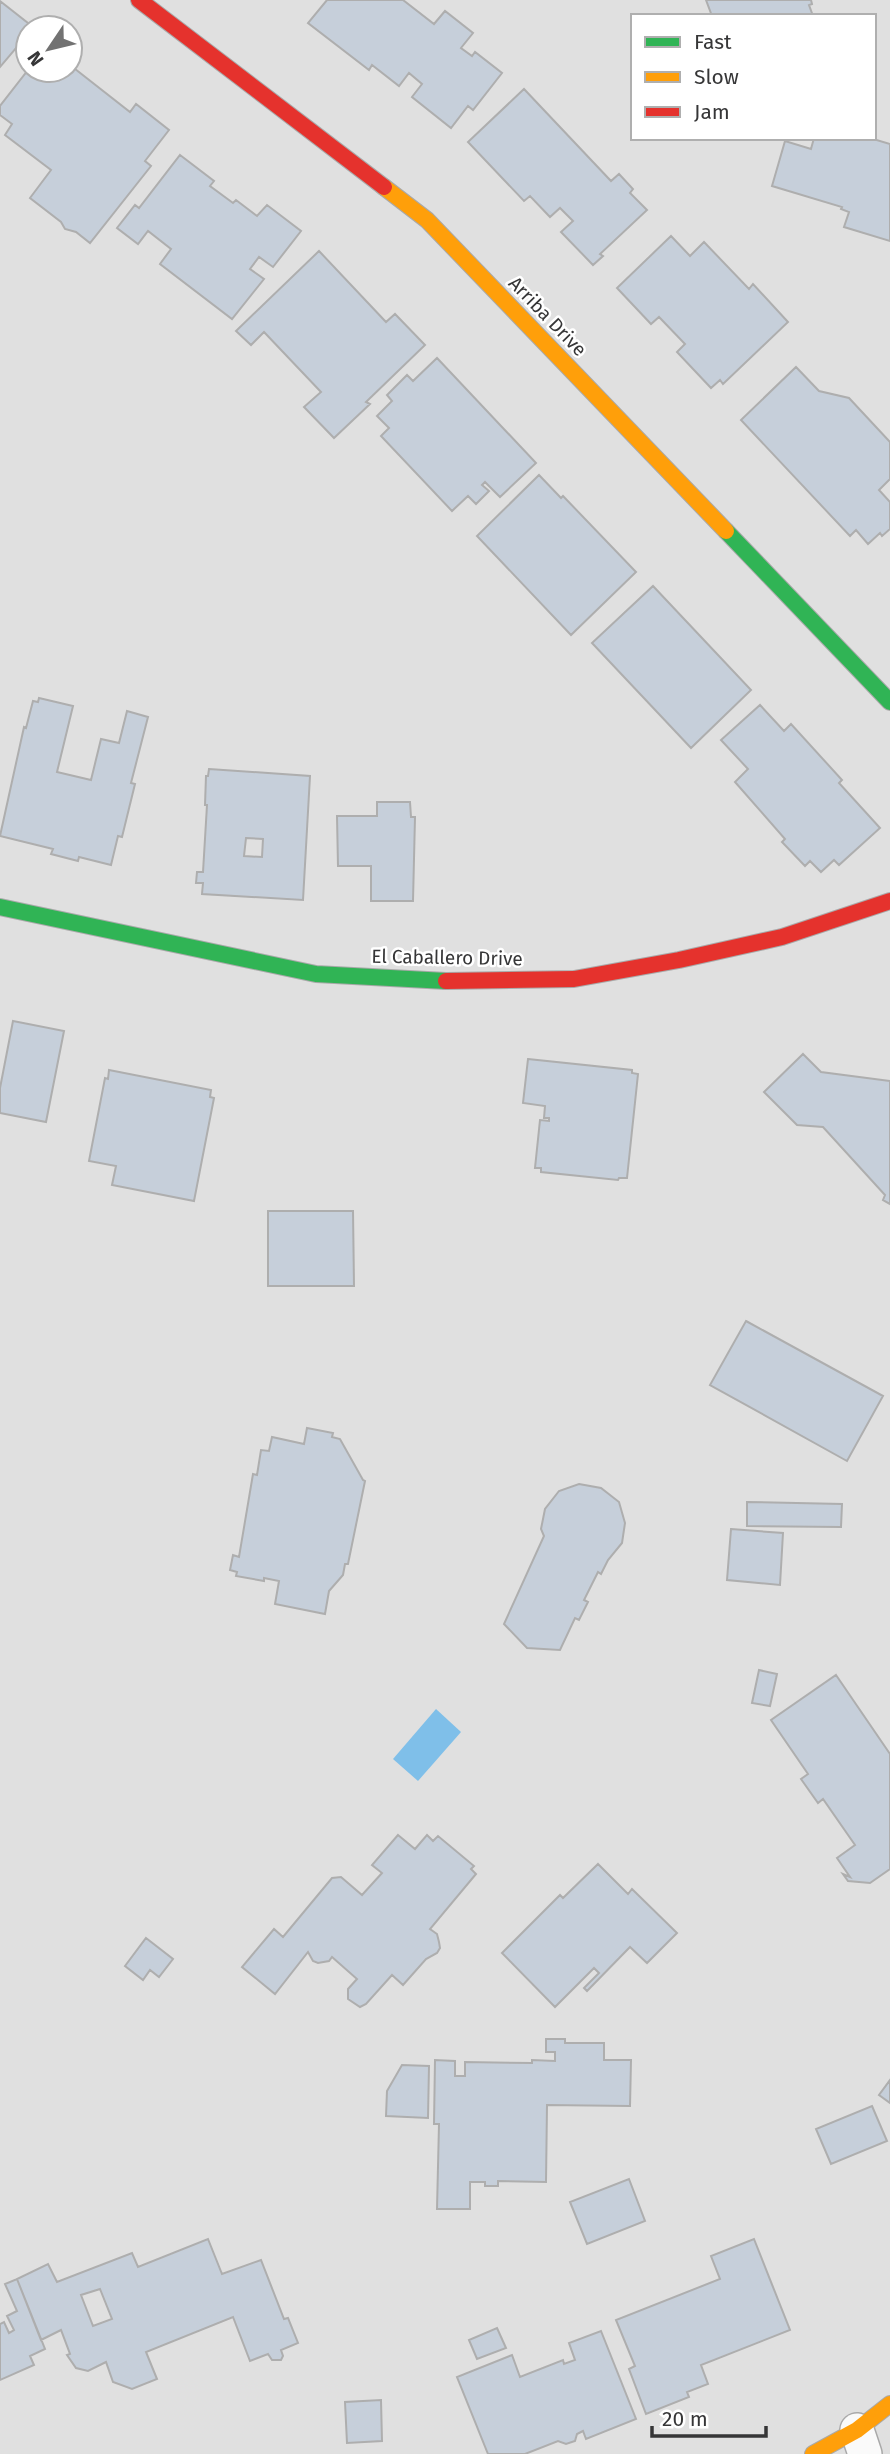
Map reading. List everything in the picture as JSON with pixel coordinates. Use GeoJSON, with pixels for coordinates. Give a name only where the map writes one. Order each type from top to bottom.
{"type":"FeatureCollection","features":[{"type":"Feature","properties":{"kind":"street","name":"Arriba Drive"},"geometry":{"type":"LineString","coordinates":[[139,0],[427,220],[890,702]]}},
{"type":"Feature","properties":{"kind":"street","name":"El Caballero Drive"},"geometry":{"type":"LineString","coordinates":[[0,907],[316,974],[468,982],[574,979],[679,960],[782,937],[890,901]]}},
{"type":"Feature","properties":{"kind":"street"},"geometry":{"type":"LineString","coordinates":[[813,2454],[861,2442],[890,2404]]}},
{"type":"Feature","properties":{"kind":"water"},"geometry":{"type":"Polygon","coordinates":[[[436,1709],[461,1732],[418,1781],[393,1759],[436,1709]]]}},
{"type":"Feature","properties":{"kind":"building"},"geometry":{"type":"Polygon","coordinates":[[[327,0],[403,0],[434,24],[445,11],[473,33],[461,48],[472,56],[475,52],[502,73],[473,110],[468,106],[451,128],[412,97],[422,84],[409,73],[399,86],[372,65],[369,70],[308,23],[327,0]]]}},
{"type":"Feature","properties":{"kind":"building"},"geometry":{"type":"Polygon","coordinates":[[[706,0],[811,0],[812,4],[809,5],[812,14],[711,14],[706,0]]]}},
{"type":"Feature","properties":{"kind":"building"},"geometry":{"type":"Polygon","coordinates":[[[0,1],[16,14],[14,14],[14,50],[0,67],[0,1]]]}},
{"type":"Feature","properties":{"kind":"building"},"geometry":{"type":"Polygon","coordinates":[[[84,76],[130,112],[136,104],[169,130],[145,161],[151,166],[90,243],[76,232],[65,229],[61,222],[30,198],[51,170],[5,135],[12,124],[0,115],[0,106],[17,84],[84,84],[84,76]]]}},
{"type":"Feature","properties":{"kind":"building"},"geometry":{"type":"Polygon","coordinates":[[[524,89],[611,181],[619,174],[633,189],[630,193],[647,210],[600,254],[603,256],[593,265],[561,232],[573,221],[560,208],[550,217],[530,196],[524,201],[468,142],[524,89]]]}},
{"type":"Feature","properties":{"kind":"building"},"geometry":{"type":"Polygon","coordinates":[[[813,140],[876,140],[890,144],[890,241],[844,227],[849,212],[841,209],[842,207],[772,186],[785,141],[811,149],[813,140]]]}},
{"type":"Feature","properties":{"kind":"building"},"geometry":{"type":"Polygon","coordinates":[[[180,155],[214,181],[210,186],[233,203],[236,200],[257,216],[267,205],[301,231],[273,267],[259,257],[250,269],[264,279],[232,319],[160,264],[171,249],[148,231],[138,244],[117,228],[135,205],[139,208],[180,155]]]}},
{"type":"Feature","properties":{"kind":"building"},"geometry":{"type":"Polygon","coordinates":[[[671,236],[690,256],[704,242],[749,289],[753,284],[788,322],[723,384],[720,380],[711,388],[677,352],[685,344],[659,317],[651,324],[617,288],[671,236]]]}},
{"type":"Feature","properties":{"kind":"building"},"geometry":{"type":"Polygon","coordinates":[[[319,251],[386,322],[395,314],[425,345],[366,402],[370,404],[334,438],[304,407],[321,392],[264,332],[251,345],[236,331],[319,251]]]}},
{"type":"Feature","properties":{"kind":"building"},"geometry":{"type":"Polygon","coordinates":[[[437,358],[536,463],[500,497],[485,482],[482,485],[489,491],[476,504],[468,496],[452,511],[381,436],[389,428],[377,416],[392,401],[387,395],[407,375],[413,381],[437,358]]]}},
{"type":"Feature","properties":{"kind":"building"},"geometry":{"type":"Polygon","coordinates":[[[796,367],[819,391],[849,398],[890,442],[890,479],[879,490],[890,502],[890,529],[882,536],[880,533],[868,544],[856,530],[850,536],[741,420],[796,367]]]}},
{"type":"Feature","properties":{"kind":"building"},"geometry":{"type":"Polygon","coordinates":[[[539,475],[561,498],[563,496],[636,572],[571,635],[477,536],[539,475]]]}},
{"type":"Feature","properties":{"kind":"building"},"geometry":{"type":"Polygon","coordinates":[[[653,586],[751,690],[691,748],[592,643],[653,586]]]}},
{"type":"Feature","properties":{"kind":"building"},"geometry":{"type":"Polygon","coordinates":[[[39,698],[73,706],[57,772],[91,780],[101,739],[119,743],[127,711],[148,717],[131,783],[135,784],[122,837],[118,836],[111,865],[51,854],[53,849],[0,836],[24,727],[26,728],[33,701],[38,702],[39,698]]]}},
{"type":"Feature","properties":{"kind":"building"},"geometry":{"type":"Polygon","coordinates":[[[760,705],[784,731],[791,724],[842,780],[839,783],[880,828],[839,865],[834,860],[821,872],[810,861],[805,866],[782,842],[785,839],[735,782],[748,769],[721,740],[760,705]]]}},
{"type":"Feature","properties":{"kind":"building"},"geometry":{"type":"Polygon","coordinates":[[[209,769],[310,776],[303,900],[202,894],[203,883],[196,883],[197,872],[203,872],[209,769]],[[246,838],[244,856],[262,857],[263,839],[246,838]]]}},
{"type":"Feature","properties":{"kind":"building"},"geometry":{"type":"Polygon","coordinates":[[[377,802],[410,802],[411,817],[415,817],[413,901],[371,901],[371,866],[338,866],[337,816],[377,816],[377,802]]]}},
{"type":"Feature","properties":{"kind":"building"},"geometry":{"type":"Polygon","coordinates":[[[13,1021],[64,1031],[46,1122],[0,1113],[0,1088],[13,1021]]]}},
{"type":"Feature","properties":{"kind":"building"},"geometry":{"type":"Polygon","coordinates":[[[803,1054],[821,1072],[890,1081],[890,1204],[883,1200],[885,1195],[823,1127],[797,1125],[764,1092],[803,1054]]]}},
{"type":"Feature","properties":{"kind":"building"},"geometry":{"type":"Polygon","coordinates":[[[528,1059],[632,1070],[632,1073],[638,1074],[627,1178],[618,1180],[541,1172],[541,1168],[535,1168],[540,1120],[549,1121],[549,1118],[544,1118],[545,1106],[523,1103],[528,1059]]]}},
{"type":"Feature","properties":{"kind":"building"},"geometry":{"type":"Polygon","coordinates":[[[109,1070],[211,1090],[210,1097],[214,1098],[194,1201],[112,1185],[116,1166],[89,1161],[105,1078],[108,1079],[109,1070]]]}},
{"type":"Feature","properties":{"kind":"building"},"geometry":{"type":"Polygon","coordinates":[[[268,1211],[353,1211],[354,1286],[268,1286],[268,1211]]]}},
{"type":"Feature","properties":{"kind":"building"},"geometry":{"type":"Polygon","coordinates":[[[746,1321],[883,1396],[847,1461],[710,1385],[746,1321]]]}},
{"type":"Feature","properties":{"kind":"building"},"geometry":{"type":"Polygon","coordinates":[[[307,1428],[333,1433],[332,1437],[340,1439],[365,1481],[348,1564],[345,1564],[343,1575],[329,1591],[325,1614],[275,1604],[279,1581],[236,1576],[237,1572],[230,1570],[233,1555],[239,1557],[253,1474],[257,1475],[261,1450],[269,1451],[272,1437],[304,1444],[307,1428]]]}},
{"type":"Feature","properties":{"kind":"building"},"geometry":{"type":"Polygon","coordinates":[[[579,1484],[601,1488],[619,1502],[625,1523],[622,1543],[601,1574],[598,1572],[584,1600],[588,1602],[579,1620],[575,1618],[560,1650],[527,1648],[504,1624],[544,1536],[541,1529],[545,1509],[559,1491],[579,1484]]]}},
{"type":"Feature","properties":{"kind":"building"},"geometry":{"type":"Polygon","coordinates":[[[747,1502],[842,1504],[841,1527],[747,1526],[747,1502]]]}},
{"type":"Feature","properties":{"kind":"building"},"geometry":{"type":"Polygon","coordinates":[[[731,1529],[783,1533],[780,1585],[727,1580],[731,1529]]]}},
{"type":"Feature","properties":{"kind":"building"},"geometry":{"type":"Polygon","coordinates":[[[759,1670],[777,1674],[770,1706],[752,1703],[759,1670]]]}},
{"type":"Feature","properties":{"kind":"building"},"geometry":{"type":"Polygon","coordinates":[[[836,1675],[890,1754],[890,1869],[870,1883],[848,1881],[843,1874],[850,1877],[837,1858],[855,1845],[823,1799],[818,1803],[801,1779],[808,1774],[771,1720],[836,1675]]]}},
{"type":"Feature","properties":{"kind":"building"},"geometry":{"type":"Polygon","coordinates":[[[398,1835],[415,1849],[427,1835],[433,1841],[438,1836],[474,1866],[471,1869],[476,1874],[430,1929],[437,1934],[440,1948],[437,1953],[426,1959],[403,1985],[392,1975],[366,2004],[360,2007],[348,1999],[348,1989],[357,1979],[332,1957],[329,1961],[318,1963],[313,1961],[308,1952],[275,1994],[242,1967],[274,1929],[283,1937],[332,1878],[341,1877],[362,1895],[382,1873],[372,1865],[398,1835]]]}},
{"type":"Feature","properties":{"kind":"building"},"geometry":{"type":"Polygon","coordinates":[[[598,1864],[628,1894],[632,1889],[677,1933],[647,1963],[630,1947],[587,1991],[584,1988],[599,1973],[594,1968],[555,2007],[502,1953],[560,1895],[563,1898],[598,1864]]]}},
{"type":"Feature","properties":{"kind":"building"},"geometry":{"type":"Polygon","coordinates":[[[146,1938],[173,1959],[159,1977],[150,1970],[143,1980],[125,1966],[146,1938]]]}},
{"type":"Feature","properties":{"kind":"building"},"geometry":{"type":"Polygon","coordinates":[[[546,2039],[565,2039],[565,2043],[604,2043],[604,2060],[631,2060],[630,2106],[547,2105],[546,2182],[498,2181],[498,2186],[485,2186],[485,2182],[470,2182],[470,2209],[437,2209],[439,2124],[434,2124],[435,2060],[455,2061],[455,2076],[465,2076],[465,2062],[555,2061],[555,2052],[546,2052],[546,2039]]]}},
{"type":"Feature","properties":{"kind":"building"},"geometry":{"type":"Polygon","coordinates":[[[402,2065],[429,2066],[428,2118],[386,2116],[387,2091],[402,2065]]]}},
{"type":"Feature","properties":{"kind":"building"},"geometry":{"type":"Polygon","coordinates":[[[890,2080],[890,2103],[879,2095],[890,2080]]]}},
{"type":"Feature","properties":{"kind":"building"},"geometry":{"type":"Polygon","coordinates":[[[872,2106],[887,2141],[831,2164],[816,2129],[872,2106]]]}},
{"type":"Feature","properties":{"kind":"building"},"geometry":{"type":"Polygon","coordinates":[[[629,2179],[645,2221],[587,2244],[570,2202],[629,2179]]]}},
{"type":"Feature","properties":{"kind":"building"},"geometry":{"type":"Polygon","coordinates":[[[208,2239],[222,2274],[261,2260],[284,2319],[288,2318],[298,2343],[281,2350],[281,2360],[272,2360],[268,2354],[250,2361],[233,2317],[146,2352],[157,2379],[132,2389],[113,2382],[106,2362],[88,2371],[76,2368],[67,2355],[70,2354],[61,2330],[41,2340],[17,2279],[48,2264],[57,2282],[132,2253],[138,2267],[208,2239]],[[100,2289],[81,2295],[93,2326],[112,2319],[100,2289]]]}},
{"type":"Feature","properties":{"kind":"building"},"geometry":{"type":"Polygon","coordinates":[[[754,2239],[790,2330],[701,2365],[708,2384],[687,2392],[689,2397],[646,2414],[629,2369],[635,2366],[616,2320],[720,2279],[711,2256],[754,2239]]]}},
{"type":"Feature","properties":{"kind":"building"},"geometry":{"type":"Polygon","coordinates":[[[17,2279],[45,2349],[30,2356],[34,2365],[0,2380],[0,2324],[4,2322],[9,2333],[14,2330],[7,2316],[17,2311],[5,2284],[17,2279]]]}},
{"type":"Feature","properties":{"kind":"building"},"geometry":{"type":"Polygon","coordinates":[[[497,2328],[506,2348],[477,2359],[469,2340],[497,2328]]]}},
{"type":"Feature","properties":{"kind":"building"},"geometry":{"type":"Polygon","coordinates":[[[601,2331],[636,2419],[586,2439],[583,2431],[577,2434],[575,2441],[566,2444],[558,2441],[525,2454],[488,2454],[457,2377],[512,2355],[520,2377],[563,2360],[564,2364],[575,2360],[569,2343],[601,2331]]]}},
{"type":"Feature","properties":{"kind":"building"},"geometry":{"type":"Polygon","coordinates":[[[381,2400],[382,2441],[347,2443],[345,2402],[381,2400]]]}},
{"type":"Feature","properties":{"kind":"traffic: fast"},"geometry":{"type":"LineString","coordinates":[[726,531],[890,702]]}},
{"type":"Feature","properties":{"kind":"traffic: fast"},"geometry":{"type":"LineString","coordinates":[[0,907],[316,974],[446,981]]}},
{"type":"Feature","properties":{"kind":"traffic: slow"},"geometry":{"type":"LineString","coordinates":[[384,187],[427,220],[726,531]]}},
{"type":"Feature","properties":{"kind":"traffic: slow"},"geometry":{"type":"LineString","coordinates":[[813,2454],[857,2430],[890,2404]]}},
{"type":"Feature","properties":{"kind":"traffic: jam"},"geometry":{"type":"LineString","coordinates":[[139,0],[384,187]]}},
{"type":"Feature","properties":{"kind":"traffic: jam"},"geometry":{"type":"LineString","coordinates":[[446,981],[574,979],[679,960],[782,937],[890,901]]}}]}
